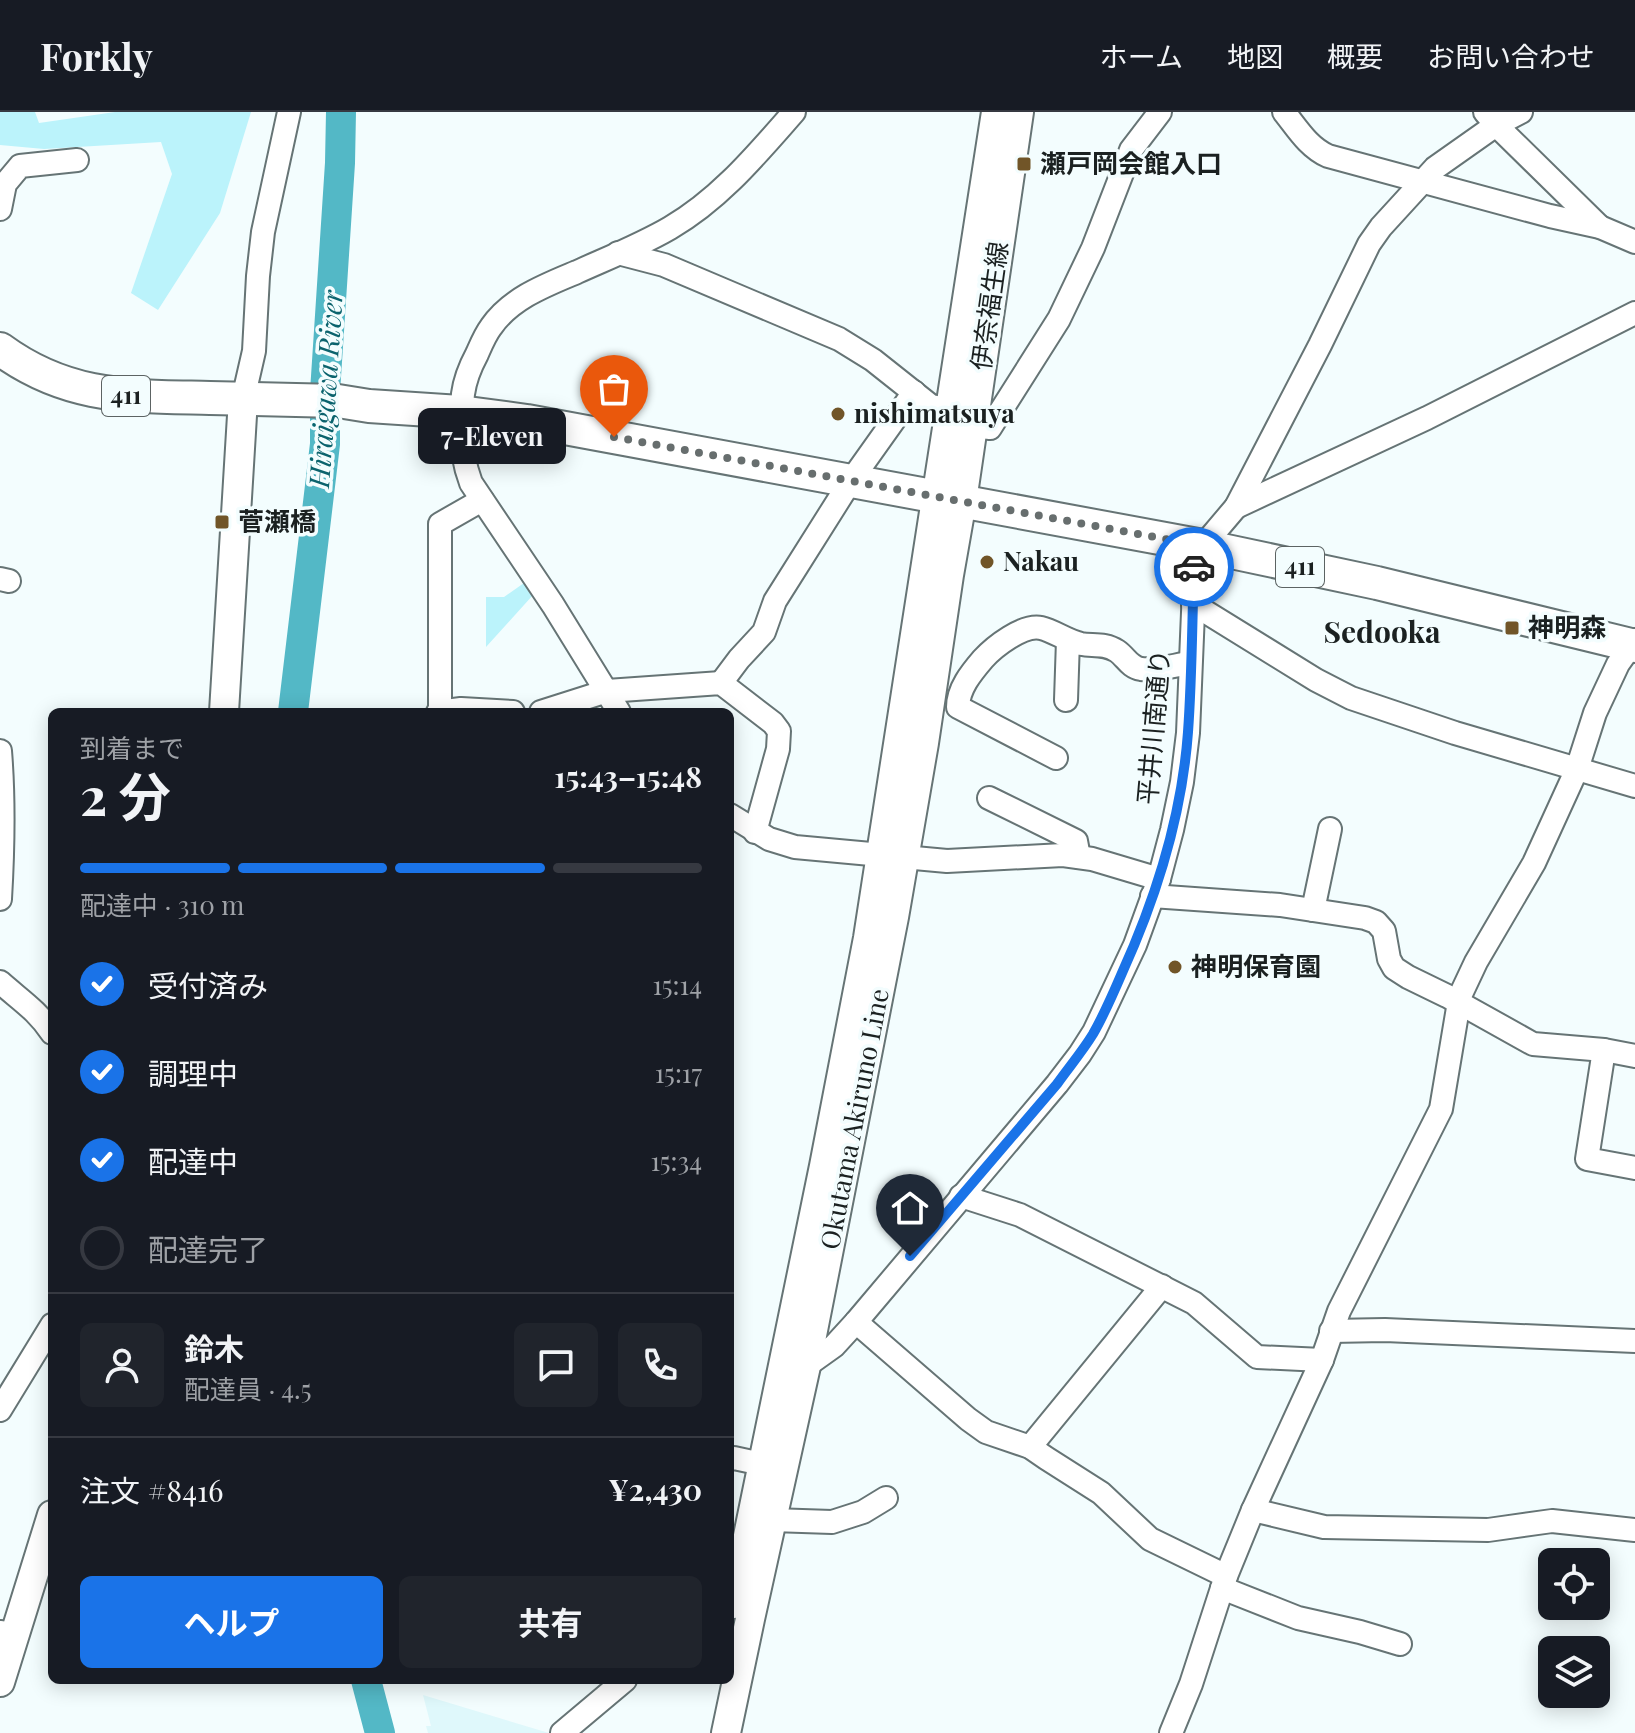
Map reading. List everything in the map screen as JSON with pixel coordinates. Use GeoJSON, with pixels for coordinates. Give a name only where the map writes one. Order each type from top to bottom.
{"type":"FeatureCollection","features":[{"type":"Feature","properties":{"kind":"highway","name":"411"},"geometry":{"type":"LineString","coordinates":[[4,360],[84,390],[125,396],[338,401],[527,421],[1203,546],[1390,586],[1634,644]]}},
{"type":"Feature","properties":{"kind":"main road","name":"伊奈福生線"},"geometry":{"type":"LineString","coordinates":[[949,498],[949,409],[996,112]]}},
{"type":"Feature","properties":{"kind":"main road","name":"伊奈福生線"},"geometry":{"type":"LineString","coordinates":[[949,498],[972,426],[1019,112]]}},
{"type":"Feature","properties":{"kind":"main road"},"geometry":{"type":"LineString","coordinates":[[224,708],[253,399]]}},
{"type":"Feature","properties":{"kind":"main road","name":"Okutama Akiruno Line"},"geometry":{"type":"LineString","coordinates":[[734,1601],[762,1464],[795,1364],[847,1161],[949,498]]}},
{"type":"Feature","properties":{"kind":"main road","name":"Okutama Akiruno Line"},"geometry":{"type":"LineString","coordinates":[[726,1733],[772,1520],[795,1364]]}},
{"type":"Feature","properties":{"kind":"main road"},"geometry":{"type":"LineString","coordinates":[[0,1682],[4,1632],[48,1525]]}},
{"type":"Feature","properties":{"kind":"main road"},"geometry":{"type":"LineString","coordinates":[[707,1733],[717,1684]]}},
{"type":"Feature","properties":{"kind":"street"},"geometry":{"type":"LineString","coordinates":[[253,399],[263,232],[289,112]]}},
{"type":"Feature","properties":{"kind":"street"},"geometry":{"type":"LineString","coordinates":[[617,708],[553,605],[471,483],[461,439],[463,387],[490,328],[501,315],[542,287],[671,227],[738,175],[794,112]]}},
{"type":"Feature","properties":{"kind":"street"},"geometry":{"type":"LineString","coordinates":[[972,426],[990,428],[1059,319],[1093,248],[1131,150],[1160,112]]}},
{"type":"Feature","properties":{"kind":"street"},"geometry":{"type":"LineString","coordinates":[[1284,112],[1304,138],[1328,156],[1600,227],[1635,242]]}},
{"type":"Feature","properties":{"kind":"street","name":"平井川南通り"},"geometry":{"type":"LineString","coordinates":[[795,1364],[834,1346],[856,1322],[1057,1084],[1094,1032],[1135,945],[1172,830],[1188,733],[1195,564],[1203,546],[1236,507],[1369,244],[1381,227],[1435,168],[1491,119],[1521,112]]}},
{"type":"Feature","properties":{"kind":"street"},"geometry":{"type":"LineString","coordinates":[[1491,119],[1600,227]]}},
{"type":"Feature","properties":{"kind":"street"},"geometry":{"type":"LineString","coordinates":[[0,209],[5,184],[20,166],[77,160]]}},
{"type":"Feature","properties":{"kind":"street"},"geometry":{"type":"LineString","coordinates":[[618,253],[664,265],[839,339],[873,360],[931,406],[949,409]]}},
{"type":"Feature","properties":{"kind":"street"},"geometry":{"type":"LineString","coordinates":[[1236,507],[1427,418],[1635,313]]}},
{"type":"Feature","properties":{"kind":"street"},"geometry":{"type":"LineString","coordinates":[[721,683],[764,632],[775,601],[850,482],[914,392]]}},
{"type":"Feature","properties":{"kind":"street"},"geometry":{"type":"LineString","coordinates":[[439,708],[440,524],[482,500]]}},
{"type":"Feature","properties":{"kind":"street"},"geometry":{"type":"LineString","coordinates":[[1193,604],[1316,680],[1351,698],[1440,729],[1635,786]]}},
{"type":"Feature","properties":{"kind":"street"},"geometry":{"type":"LineString","coordinates":[[1056,758],[958,707],[958,697],[988,654],[1021,631],[1039,628],[1084,645],[1100,644],[1116,650],[1138,668],[1190,663]]}},
{"type":"Feature","properties":{"kind":"street"},"geometry":{"type":"LineString","coordinates":[[1066,700],[1068,640]]}},
{"type":"Feature","properties":{"kind":"street"},"geometry":{"type":"LineString","coordinates":[[1171,1733],[1191,1684],[1224,1582],[1253,1510],[1322,1360],[1339,1311],[1441,1109],[1460,996],[1476,962],[1534,863],[1577,769],[1595,713],[1618,664],[1634,644]]}},
{"type":"Feature","properties":{"kind":"street"},"geometry":{"type":"LineString","coordinates":[[554,708],[607,691],[721,683],[779,731],[778,749],[755,832]]}},
{"type":"Feature","properties":{"kind":"street"},"geometry":{"type":"LineString","coordinates":[[0,752],[3,832],[0,899]]}},
{"type":"Feature","properties":{"kind":"street"},"geometry":{"type":"LineString","coordinates":[[989,798],[1076,841],[1079,857]]}},
{"type":"Feature","properties":{"kind":"street"},"geometry":{"type":"LineString","coordinates":[[734,818],[769,839],[795,847],[947,861],[1063,855],[1079,857],[1156,887],[1365,918],[1376,922],[1384,931],[1389,959],[1394,968],[1533,1044],[1635,1056]]}},
{"type":"Feature","properties":{"kind":"street"},"geometry":{"type":"LineString","coordinates":[[1313,910],[1330,829]]}},
{"type":"Feature","properties":{"kind":"street"},"geometry":{"type":"LineString","coordinates":[[0,982],[13,994],[41,1005],[48,1027]]}},
{"type":"Feature","properties":{"kind":"street"},"geometry":{"type":"LineString","coordinates":[[1604,1050],[1587,1159],[1635,1168]]}},
{"type":"Feature","properties":{"kind":"street"},"geometry":{"type":"LineString","coordinates":[[961,1196],[1020,1215],[1194,1303],[1257,1357],[1322,1360]]}},
{"type":"Feature","properties":{"kind":"street"},"geometry":{"type":"LineString","coordinates":[[1030,1447],[1162,1286]]}},
{"type":"Feature","properties":{"kind":"street"},"geometry":{"type":"LineString","coordinates":[[856,1322],[968,1419],[986,1432],[1030,1447],[1101,1493],[1150,1539],[1224,1582],[1298,1618],[1400,1644]]}},
{"type":"Feature","properties":{"kind":"street"},"geometry":{"type":"LineString","coordinates":[[1331,1331],[1385,1330],[1635,1341]]}},
{"type":"Feature","properties":{"kind":"street"},"geometry":{"type":"LineString","coordinates":[[0,1410],[48,1332]]}},
{"type":"Feature","properties":{"kind":"street"},"geometry":{"type":"LineString","coordinates":[[734,1458],[762,1464]]}},
{"type":"Feature","properties":{"kind":"street"},"geometry":{"type":"LineString","coordinates":[[772,1520],[832,1522],[863,1512],[886,1498]]}},
{"type":"Feature","properties":{"kind":"street"},"geometry":{"type":"LineString","coordinates":[[1253,1510],[1324,1527],[1488,1530],[1552,1521],[1635,1530]]}},
{"type":"Feature","properties":{"kind":"street"},"geometry":{"type":"LineString","coordinates":[[562,1733],[620,1684]]}},
{"type":"Feature","properties":{"kind":"shaded area"},"geometry":{"type":"Polygon","coordinates":[[[0,112],[35,112],[39,123],[115,112],[251,112],[220,213],[158,310],[131,293],[172,174],[161,142],[44,149],[0,145],[0,112]]]}},
{"type":"Feature","properties":{"kind":"shaded area"},"geometry":{"type":"Polygon","coordinates":[[[524,583],[533,595],[486,647],[486,597],[504,597],[524,583]]]}},
{"type":"Feature","properties":{"kind":"shaded area"},"geometry":{"type":"Polygon","coordinates":[[[423,1695],[549,1733],[428,1733],[426,1726],[431,1726],[423,1695]]]}},
{"type":"Feature","properties":{"kind":"waterway","name":"Hiraigawa River"},"geometry":{"type":"LineString","coordinates":[[293,708],[325,444],[325,392],[341,112]]}},
{"type":"Feature","properties":{"kind":"waterway","name":"Hiraigawa River"},"geometry":{"type":"LineString","coordinates":[[367,1684],[380,1733]]}},
{"type":"Feature","properties":{"kind":"way so far"},"geometry":{"type":"LineString","coordinates":[[614,437],[1203,546],[1194,567]]}},
{"type":"Feature","properties":{"kind":"place","name":"瀬戸岡会館入口"},"geometry":{"type":"Point","coordinates":[1024,164]}},
{"type":"Feature","properties":{"kind":"place","name":"nishimatsuya"},"geometry":{"type":"Point","coordinates":[838,414]}},
{"type":"Feature","properties":{"kind":"place","name":"7-Eleven"},"geometry":{"type":"Point","coordinates":[614,437]}},
{"type":"Feature","properties":{"kind":"place","name":"菅瀬橋"},"geometry":{"type":"Point","coordinates":[222,522]}},
{"type":"Feature","properties":{"kind":"place","name":"Nakau"},"geometry":{"type":"Point","coordinates":[987,562]}},
{"type":"Feature","properties":{"kind":"place","name":"神明森"},"geometry":{"type":"Point","coordinates":[1512,628]}},
{"type":"Feature","properties":{"kind":"place","name":"神明保育園"},"geometry":{"type":"Point","coordinates":[1175,967]}},
{"type":"Feature","properties":{"kind":"district","name":"Sedooka"},"geometry":{"type":"Point","coordinates":[1382,633]}},
{"type":"Feature","properties":{"kind":"route"},"geometry":{"type":"LineString","coordinates":[[910,1256],[1080,1054],[1094,1032],[1135,945],[1159,879],[1182,782],[1188,733],[1194,567]]}}]}
